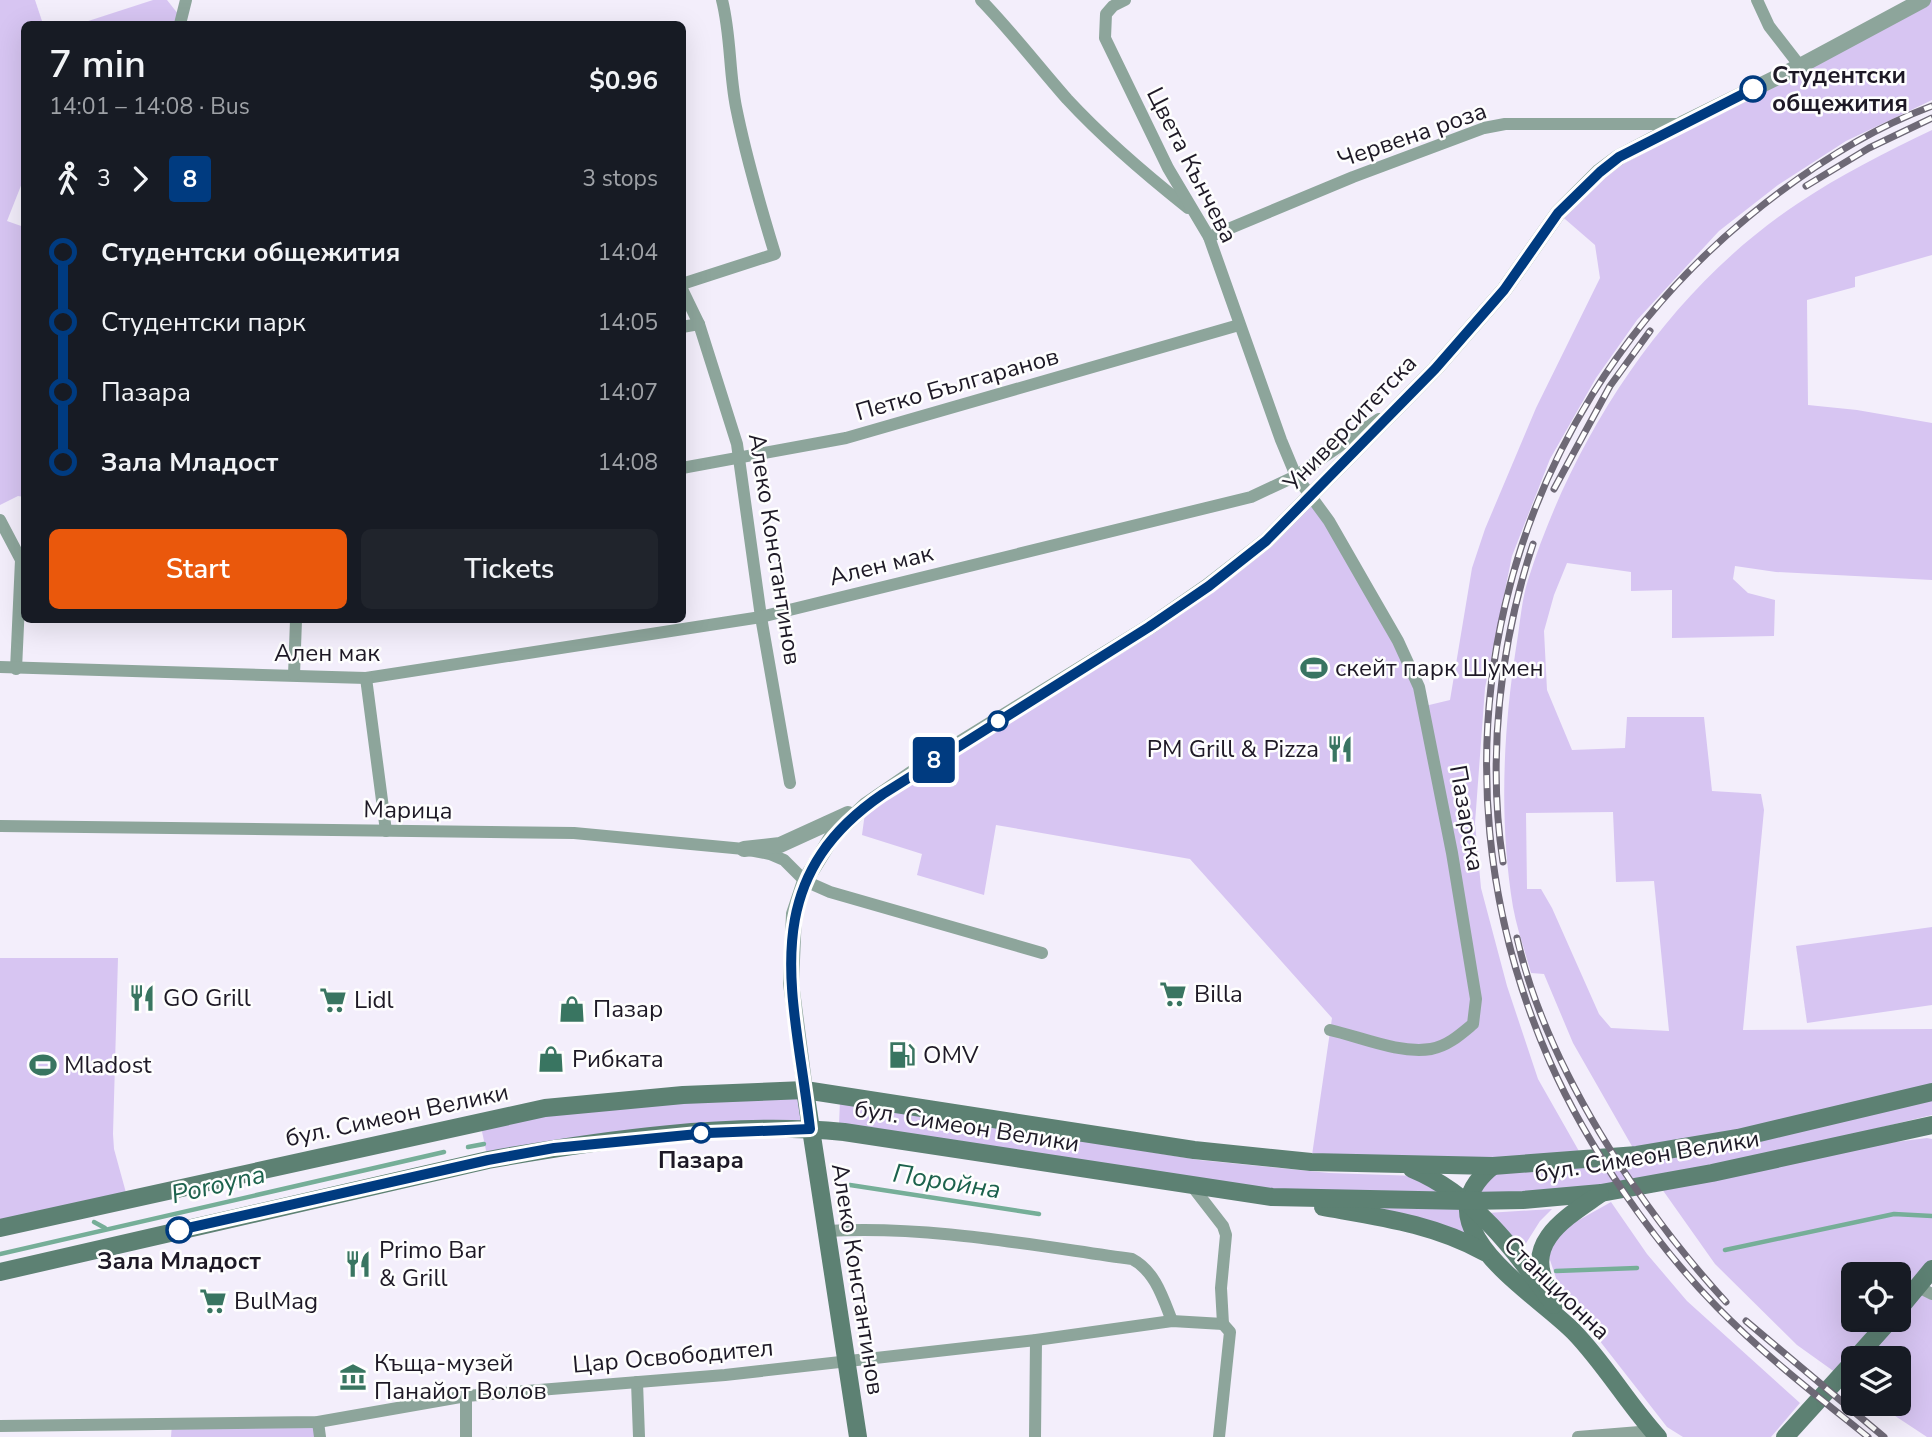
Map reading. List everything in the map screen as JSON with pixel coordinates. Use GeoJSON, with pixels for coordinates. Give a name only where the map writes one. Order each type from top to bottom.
{"type":"FeatureCollection","features":[{"type":"Feature","properties":{"kind":"main road","name":"Алеко Константинов"},"geometry":{"type":"LineString","coordinates":[[805,1090],[858,1437]]}},
{"type":"Feature","properties":{"kind":"main road","name":"бул. Симеон Велики"},"geometry":{"type":"LineString","coordinates":[[0,1227],[545,1108],[683,1095],[805,1090],[1195,1150],[1311,1163],[1493,1166],[1637,1155],[1713,1142],[1932,1092]]}},
{"type":"Feature","properties":{"kind":"main road","name":"бул. Симеон Велики"},"geometry":{"type":"LineString","coordinates":[[0,1272],[461,1166],[554,1148],[708,1133],[810,1129],[1272,1197],[1467,1201],[1524,1200],[1601,1193],[1808,1153],[1932,1125]]}},
{"type":"Feature","properties":{"kind":"main road"},"geometry":{"type":"LineString","coordinates":[[1808,1153],[1932,1139]]}},
{"type":"Feature","properties":{"kind":"main road"},"geometry":{"type":"LineString","coordinates":[[1401,1165],[1435,1179],[1467,1201],[1529,1270],[1575,1333]]}},
{"type":"Feature","properties":{"kind":"main road"},"geometry":{"type":"LineString","coordinates":[[1467,1201],[1479,1177],[1493,1166]]}},
{"type":"Feature","properties":{"kind":"main road"},"geometry":{"type":"LineString","coordinates":[[1575,1333],[1544,1281],[1541,1260],[1543,1246],[1549,1233],[1601,1193]]}},
{"type":"Feature","properties":{"kind":"main road"},"geometry":{"type":"LineString","coordinates":[[1272,1197],[1421,1225],[1446,1233],[1485,1252]]}},
{"type":"Feature","properties":{"kind":"main road","name":"Станционна"},"geometry":{"type":"LineString","coordinates":[[1467,1201],[1472,1230],[1485,1252],[1575,1333],[1655,1434]]}},
{"type":"Feature","properties":{"kind":"main road"},"geometry":{"type":"LineString","coordinates":[[1925,1290],[1932,1269]]}},
{"type":"Feature","properties":{"kind":"main road"},"geometry":{"type":"LineString","coordinates":[[1867,1346],[1880,1332]]}},
{"type":"Feature","properties":{"kind":"main road"},"geometry":{"type":"LineString","coordinates":[[1785,1437],[1841,1375]]}},
{"type":"Feature","properties":{"kind":"street"},"geometry":{"type":"LineString","coordinates":[[181,21],[186,0]]}},
{"type":"Feature","properties":{"kind":"street"},"geometry":{"type":"LineString","coordinates":[[686,285],[775,254],[755,188],[736,104],[729,24],[722,0]]}},
{"type":"Feature","properties":{"kind":"street"},"geometry":{"type":"LineString","coordinates":[[981,0],[1016,36],[1066,98],[1104,137],[1194,213]]}},
{"type":"Feature","properties":{"kind":"street","name":"Цвета Кънчева"},"geometry":{"type":"LineString","coordinates":[[1125,0],[1112,6],[1106,14],[1105,38],[1168,168],[1209,237],[1296,476],[1311,496]]}},
{"type":"Feature","properties":{"kind":"street"},"geometry":{"type":"LineString","coordinates":[[1757,0],[1769,26],[1800,66]]}},
{"type":"Feature","properties":{"kind":"street","name":"Университетска"},"geometry":{"type":"LineString","coordinates":[[805,881],[832,837],[866,805],[1149,627],[1209,586],[1266,541],[1405,401],[1504,290],[1558,213],[1619,157],[1800,66],[1923,0]]}},
{"type":"Feature","properties":{"kind":"street","name":"Червена роза"},"geometry":{"type":"LineString","coordinates":[[1209,237],[1353,177],[1484,128],[1505,124],[1682,124]]}},
{"type":"Feature","properties":{"kind":"street","name":"Алеко Константинов"},"geometry":{"type":"LineString","coordinates":[[686,295],[699,324],[737,444],[761,617],[790,783]]}},
{"type":"Feature","properties":{"kind":"street"},"geometry":{"type":"LineString","coordinates":[[686,326],[699,324]]}},
{"type":"Feature","properties":{"kind":"street","name":"Петко Българанов"},"geometry":{"type":"LineString","coordinates":[[686,467],[846,438],[1239,325]]}},
{"type":"Feature","properties":{"kind":"street","name":"Ален мак"},"geometry":{"type":"LineString","coordinates":[[0,667],[366,678],[761,617],[1251,497],[1296,476],[1405,401]]}},
{"type":"Feature","properties":{"kind":"street","name":"Пазарска"},"geometry":{"type":"LineString","coordinates":[[1311,496],[1398,640],[1419,687],[1452,853],[1476,999],[1473,1024],[1453,1041],[1432,1049],[1406,1049],[1330,1030]]}},
{"type":"Feature","properties":{"kind":"street"},"geometry":{"type":"LineString","coordinates":[[0,520],[21,560],[16,669]]}},
{"type":"Feature","properties":{"kind":"street"},"geometry":{"type":"LineString","coordinates":[[294,676],[296,623]]}},
{"type":"Feature","properties":{"kind":"street"},"geometry":{"type":"LineString","coordinates":[[366,678],[386,831]]}},
{"type":"Feature","properties":{"kind":"street"},"geometry":{"type":"LineString","coordinates":[[744,849],[779,845],[866,805]]}},
{"type":"Feature","properties":{"kind":"street","name":"Марица"},"geometry":{"type":"LineString","coordinates":[[0,826],[574,833],[744,849],[784,860],[805,881]]}},
{"type":"Feature","properties":{"kind":"street"},"geometry":{"type":"LineString","coordinates":[[805,1090],[791,984],[791,946],[794,914],[805,881],[881,908],[1042,953]]}},
{"type":"Feature","properties":{"kind":"street"},"geometry":{"type":"LineString","coordinates":[[1192,1186],[1226,1235],[1221,1288],[1223,1324],[1230,1332],[1219,1437]]}},
{"type":"Feature","properties":{"kind":"street"},"geometry":{"type":"LineString","coordinates":[[825,1231],[898,1229],[1132,1259],[1142,1264],[1151,1276],[1172,1321]]}},
{"type":"Feature","properties":{"kind":"street","name":"Цар Освободител"},"geometry":{"type":"LineString","coordinates":[[0,1426],[85,1431],[172,1430],[318,1422],[466,1396],[637,1382],[1036,1340],[1172,1321],[1223,1324]]}},
{"type":"Feature","properties":{"kind":"street"},"geometry":{"type":"LineString","coordinates":[[1035,1437],[1036,1340]]}},
{"type":"Feature","properties":{"kind":"street"},"geometry":{"type":"LineString","coordinates":[[637,1382],[639,1437]]}},
{"type":"Feature","properties":{"kind":"street"},"geometry":{"type":"LineString","coordinates":[[466,1396],[466,1437]]}},
{"type":"Feature","properties":{"kind":"street"},"geometry":{"type":"LineString","coordinates":[[318,1422],[320,1437]]}},
{"type":"Feature","properties":{"kind":"street"},"geometry":{"type":"LineString","coordinates":[[1578,1437],[1655,1434]]}},
{"type":"Feature","properties":{"kind":"shaded area"},"geometry":{"type":"Polygon","coordinates":[[[0,0],[35,0],[42,21],[21,21],[21,186],[7,221],[21,226],[21,496],[0,505],[0,0]]]}},
{"type":"Feature","properties":{"kind":"shaded area"},"geometry":{"type":"Polygon","coordinates":[[[153,0],[167,0],[182,19],[181,21],[88,21],[153,0]]]}},
{"type":"Feature","properties":{"kind":"shaded area"},"geometry":{"type":"Polygon","coordinates":[[[1923,0],[1932,0],[1932,100],[1846,141],[1778,185],[1719,231],[1637,320],[1596,378],[1550,459],[1512,556],[1485,688],[1475,823],[1481,888],[1507,986],[1538,1079],[1584,1160],[1637,1155],[1573,1043],[1544,974],[1531,973],[1513,907],[1506,842],[1504,777],[1508,712],[1522,605],[1528,580],[1547,525],[1599,420],[1631,370],[1667,322],[1707,279],[1750,239],[1797,204],[1863,164],[1932,130],[1932,255],[1855,277],[1855,287],[1807,300],[1808,405],[1932,423],[1932,580],[1776,572],[1735,566],[1733,579],[1748,593],[1775,600],[1774,636],[1672,638],[1672,590],[1631,591],[1631,572],[1567,563],[1544,631],[1547,690],[1572,750],[1625,748],[1627,717],[1704,717],[1712,791],[1761,794],[1764,810],[1743,1030],[1932,1029],[1932,1115],[1750,1159],[1603,1186],[1477,1195],[1495,1169],[1311,1162],[1332,1018],[1190,859],[996,825],[984,895],[917,875],[922,854],[862,835],[866,805],[1149,627],[1311,496],[1398,641],[1425,706],[1450,700],[1472,568],[1485,529],[1536,408],[1600,278],[1595,245],[1558,213],[1599,172],[1923,0]],[[1613,812],[1526,813],[1527,889],[1541,889],[1552,908],[1599,1014],[1611,1028],[1669,1031],[1654,881],[1616,882],[1613,812]]]}},
{"type":"Feature","properties":{"kind":"shaded area"},"geometry":{"type":"Polygon","coordinates":[[[1932,927],[1932,1005],[1807,1023],[1796,946],[1932,927]]]}},
{"type":"Feature","properties":{"kind":"shaded area"},"geometry":{"type":"Polygon","coordinates":[[[0,958],[118,958],[113,1134],[114,1149],[128,1200],[0,1228],[0,958]]]}},
{"type":"Feature","properties":{"kind":"shaded area"},"geometry":{"type":"Polygon","coordinates":[[[805,1090],[810,1129],[488,1160],[480,1122],[805,1090]]]}},
{"type":"Feature","properties":{"kind":"shaded area"},"geometry":{"type":"Polygon","coordinates":[[[840,1101],[1199,1160],[1329,1173],[1418,1176],[1444,1194],[1274,1193],[839,1125],[840,1101]]]}},
{"type":"Feature","properties":{"kind":"shaded area"},"geometry":{"type":"Polygon","coordinates":[[[1932,1139],[1932,1267],[1918,1287],[1932,1294],[1932,1437],[1927,1437],[1895,1416],[1911,1416],[1911,1346],[1841,1346],[1841,1376],[1797,1345],[1715,1264],[1657,1182],[1808,1153],[1932,1139]]]}},
{"type":"Feature","properties":{"kind":"shaded area"},"geometry":{"type":"Polygon","coordinates":[[[1611,1202],[1647,1254],[1687,1301],[1800,1403],[1771,1437],[1683,1437],[1667,1427],[1560,1290],[1549,1257],[1551,1245],[1563,1229],[1611,1202]]]}},
{"type":"Feature","properties":{"kind":"shaded area"},"geometry":{"type":"Polygon","coordinates":[[[1377,1208],[1462,1209],[1467,1238],[1377,1208]]]}},
{"type":"Feature","properties":{"kind":"shaded area"},"geometry":{"type":"Polygon","coordinates":[[[1552,1209],[1540,1221],[1520,1253],[1487,1213],[1552,1209]]]}},
{"type":"Feature","properties":{"kind":"shaded area"},"geometry":{"type":"Polygon","coordinates":[[[318,1422],[320,1437],[171,1437],[172,1424],[318,1422]]]}},
{"type":"Feature","properties":{"kind":"waterway"},"geometry":{"type":"LineString","coordinates":[[468,1147],[484,1144]]}},
{"type":"Feature","properties":{"kind":"waterway","name":"Poroyna"},"geometry":{"type":"LineString","coordinates":[[0,1254],[444,1152]]}},
{"type":"Feature","properties":{"kind":"waterway","name":"Поройна"},"geometry":{"type":"LineString","coordinates":[[850,1185],[1039,1214]]}},
{"type":"Feature","properties":{"kind":"waterway"},"geometry":{"type":"LineString","coordinates":[[1725,1250],[1894,1214],[1932,1216]]}},
{"type":"Feature","properties":{"kind":"waterway"},"geometry":{"type":"LineString","coordinates":[[94,1222],[105,1228]]}},
{"type":"Feature","properties":{"kind":"waterway"},"geometry":{"type":"LineString","coordinates":[[1556,1271],[1637,1268]]}},
{"type":"Feature","properties":{"kind":"railway"},"geometry":{"type":"LineString","coordinates":[[1868,1437],[1753,1342],[1693,1281],[1623,1192],[1565,1094],[1550,1062],[1510,948],[1490,833],[1488,718],[1505,605],[1540,497],[1592,395],[1662,301],[1748,217],[1791,184],[1859,140],[1932,106]]}},
{"type":"Feature","properties":{"kind":"railway"},"geometry":{"type":"LineString","coordinates":[[1806,186],[1869,148],[1932,118]]}},
{"type":"Feature","properties":{"kind":"railway"},"geometry":{"type":"LineString","coordinates":[[1554,489],[1610,386],[1650,331]]}},
{"type":"Feature","properties":{"kind":"railway"},"geometry":{"type":"LineString","coordinates":[[1503,862],[1496,782],[1500,702],[1512,621],[1533,544]]}},
{"type":"Feature","properties":{"kind":"railway"},"geometry":{"type":"LineString","coordinates":[[1517,938],[1531,986],[1550,1035],[1599,1132],[1660,1223],[1726,1302]]}},
{"type":"Feature","properties":{"kind":"railway"},"geometry":{"type":"LineString","coordinates":[[1746,1321],[1884,1437]]}},
{"type":"Feature","properties":{"kind":"bus line","name":"8"},"geometry":{"type":"LineString","coordinates":[[179,1230],[488,1160],[554,1148],[708,1133],[810,1129],[791,984],[791,946],[794,914],[805,881],[816,859],[832,837],[866,805],[1149,627],[1209,586],[1266,541],[1435,369],[1504,290],[1558,213],[1600,172],[1619,157],[1753,89]]}},
{"type":"Feature","properties":{"kind":"place","name":"Студентски общежития"},"geometry":{"type":"Point","coordinates":[1753,89]}},
{"type":"Feature","properties":{"kind":"place","name":"скейт парк Шумен"},"geometry":{"type":"Point","coordinates":[1314,668]}},
{"type":"Feature","properties":{"kind":"place","name":"PM Grill & Pizza"},"geometry":{"type":"Point","coordinates":[1340,749]}},
{"type":"Feature","properties":{"kind":"place","name":"Billa"},"geometry":{"type":"Point","coordinates":[1173,994]}},
{"type":"Feature","properties":{"kind":"place","name":"GO Grill"},"geometry":{"type":"Point","coordinates":[142,998]}},
{"type":"Feature","properties":{"kind":"place","name":"Lidl"},"geometry":{"type":"Point","coordinates":[333,1000]}},
{"type":"Feature","properties":{"kind":"place","name":"Пазар"},"geometry":{"type":"Point","coordinates":[572,1009]}},
{"type":"Feature","properties":{"kind":"place","name":"OMV"},"geometry":{"type":"Point","coordinates":[902,1055]}},
{"type":"Feature","properties":{"kind":"place","name":"Рибката"},"geometry":{"type":"Point","coordinates":[551,1059]}},
{"type":"Feature","properties":{"kind":"place","name":"Mladost"},"geometry":{"type":"Point","coordinates":[43,1065]}},
{"type":"Feature","properties":{"kind":"place","name":"Пазара"},"geometry":{"type":"Point","coordinates":[701,1133]}},
{"type":"Feature","properties":{"kind":"place","name":"Зала Младост"},"geometry":{"type":"Point","coordinates":[179,1230]}},
{"type":"Feature","properties":{"kind":"place","name":"Primo Bar & Grill"},"geometry":{"type":"Point","coordinates":[358,1264]}},
{"type":"Feature","properties":{"kind":"place","name":"BulMag"},"geometry":{"type":"Point","coordinates":[213,1301]}},
{"type":"Feature","properties":{"kind":"place","name":"Къща-музей Панайот Волов"},"geometry":{"type":"Point","coordinates":[353,1377]}}]}
